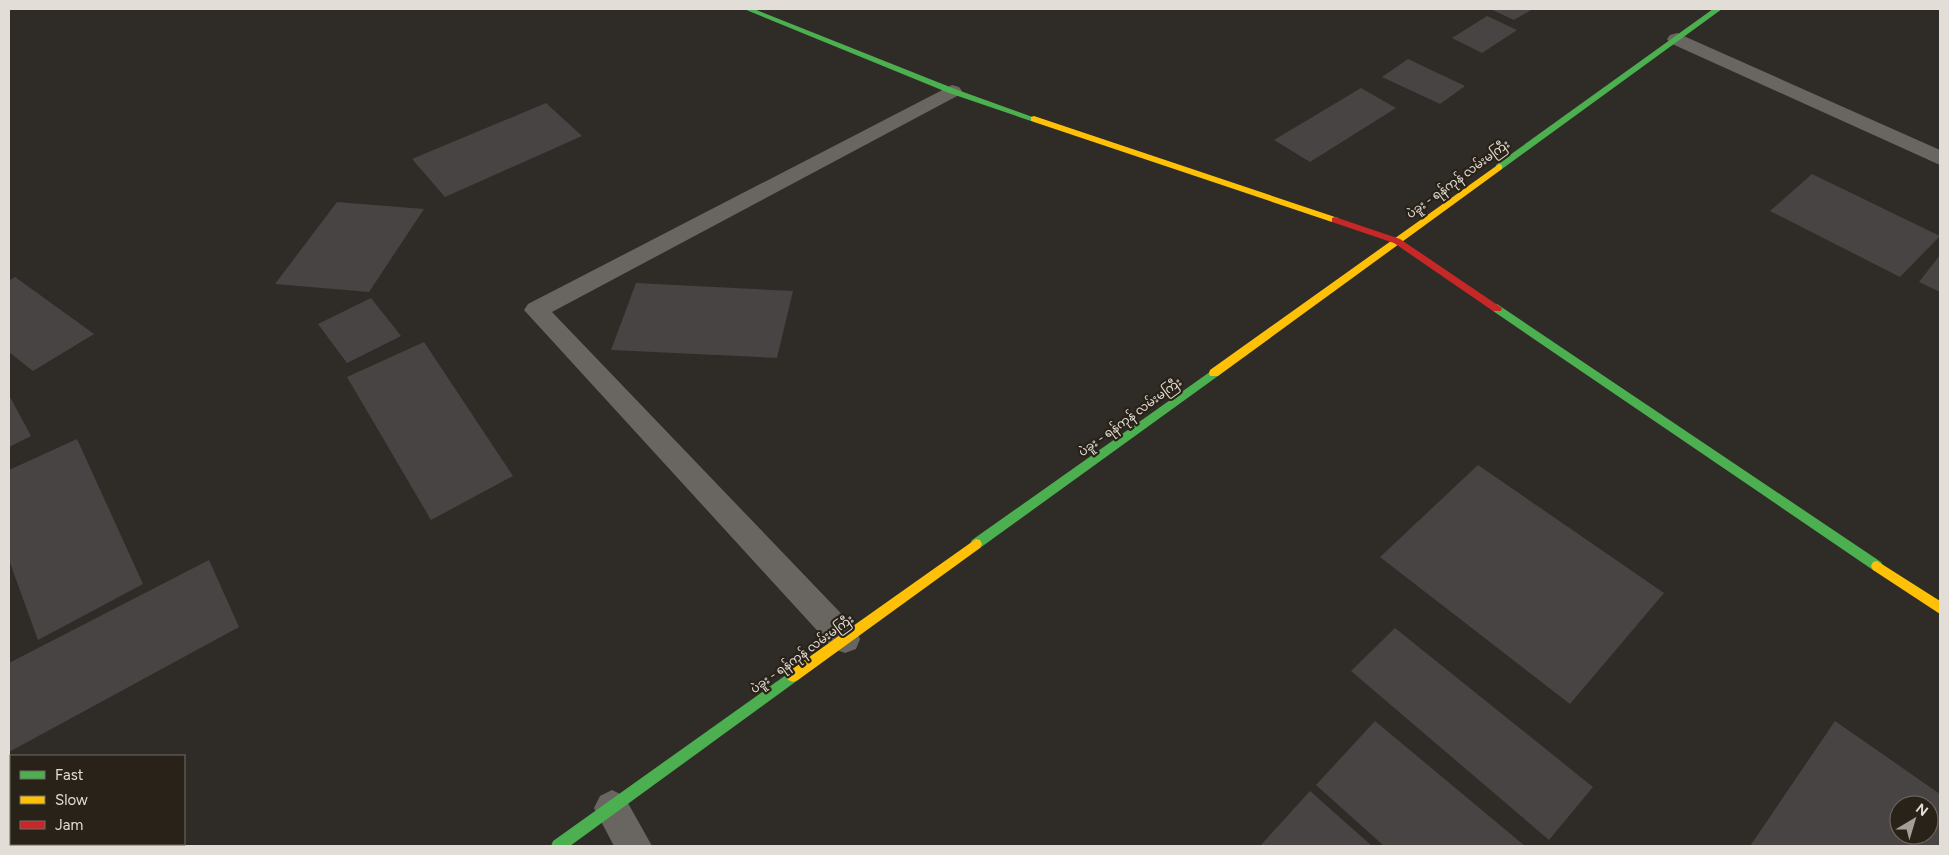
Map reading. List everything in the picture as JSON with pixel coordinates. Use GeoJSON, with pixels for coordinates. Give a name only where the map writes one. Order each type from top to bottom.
{"type":"FeatureCollection","features":[{"type":"Feature","properties":{"kind":"main road"},"geometry":{"type":"LineString","coordinates":[[748,9],[952,91],[1397,241],[1940,608]]}},
{"type":"Feature","properties":{"kind":"main road","name":"ပဲခူး - ရန်ကုန် လမ်းမကြီး"},"geometry":{"type":"LineString","coordinates":[[558,846],[1718,9]]}},
{"type":"Feature","properties":{"kind":"street"},"geometry":{"type":"LineString","coordinates":[[1677,39],[1940,158]]}},
{"type":"Feature","properties":{"kind":"street"},"geometry":{"type":"LineString","coordinates":[[612,808],[634,846]]}},
{"type":"Feature","properties":{"kind":"lane"},"geometry":{"type":"LineString","coordinates":[[845,639],[536,310],[952,91]]}},
{"type":"Feature","properties":{"kind":"building"},"geometry":{"type":"Polygon","coordinates":[[[1490,9],[1533,9],[1514,20],[1490,9]]]}},
{"type":"Feature","properties":{"kind":"building"},"geometry":{"type":"Polygon","coordinates":[[[1487,16],[1517,30],[1482,53],[1452,38],[1487,16]]]}},
{"type":"Feature","properties":{"kind":"building"},"geometry":{"type":"Polygon","coordinates":[[[1408,59],[1465,86],[1440,104],[1382,77],[1408,59]]]}},
{"type":"Feature","properties":{"kind":"building"},"geometry":{"type":"Polygon","coordinates":[[[1361,88],[1396,108],[1310,162],[1274,140],[1361,88]]]}},
{"type":"Feature","properties":{"kind":"building"},"geometry":{"type":"Polygon","coordinates":[[[546,103],[582,136],[445,197],[412,159],[546,103]]]}},
{"type":"Feature","properties":{"kind":"building"},"geometry":{"type":"Polygon","coordinates":[[[1812,174],[1940,236],[1900,277],[1770,211],[1812,174]]]}},
{"type":"Feature","properties":{"kind":"building"},"geometry":{"type":"Polygon","coordinates":[[[337,202],[424,209],[369,292],[275,284],[337,202]]]}},
{"type":"Feature","properties":{"kind":"building"},"geometry":{"type":"Polygon","coordinates":[[[1940,255],[1940,292],[1919,282],[1940,255]]]}},
{"type":"Feature","properties":{"kind":"building"},"geometry":{"type":"Polygon","coordinates":[[[15,277],[94,334],[33,371],[9,352],[9,281],[15,277]]]}},
{"type":"Feature","properties":{"kind":"building"},"geometry":{"type":"Polygon","coordinates":[[[636,283],[793,291],[777,358],[611,350],[636,283]]]}},
{"type":"Feature","properties":{"kind":"building"},"geometry":{"type":"Polygon","coordinates":[[[371,298],[401,336],[347,363],[318,324],[371,298]]]}},
{"type":"Feature","properties":{"kind":"building"},"geometry":{"type":"Polygon","coordinates":[[[424,342],[513,476],[431,520],[347,377],[424,342]]]}},
{"type":"Feature","properties":{"kind":"building"},"geometry":{"type":"Polygon","coordinates":[[[9,395],[31,436],[9,447],[9,395]]]}},
{"type":"Feature","properties":{"kind":"building"},"geometry":{"type":"Polygon","coordinates":[[[77,439],[143,584],[38,640],[9,560],[9,470],[77,439]]]}},
{"type":"Feature","properties":{"kind":"building"},"geometry":{"type":"Polygon","coordinates":[[[1478,465],[1664,593],[1570,704],[1380,557],[1478,465]]]}},
{"type":"Feature","properties":{"kind":"building"},"geometry":{"type":"Polygon","coordinates":[[[209,560],[239,627],[9,752],[9,663],[209,560]]]}},
{"type":"Feature","properties":{"kind":"building"},"geometry":{"type":"Polygon","coordinates":[[[1395,628],[1593,787],[1549,840],[1351,671],[1395,628]]]}},
{"type":"Feature","properties":{"kind":"building"},"geometry":{"type":"Polygon","coordinates":[[[1375,721],[1525,846],[1384,846],[1316,785],[1375,721]]]}},
{"type":"Feature","properties":{"kind":"building"},"geometry":{"type":"Polygon","coordinates":[[[1835,721],[1940,794],[1940,846],[1750,846],[1835,721]]]}},
{"type":"Feature","properties":{"kind":"building"},"geometry":{"type":"Polygon","coordinates":[[[1310,791],[1372,846],[1260,846],[1310,791]]]}},
{"type":"Feature","properties":{"kind":"traffic: fast"},"geometry":{"type":"LineString","coordinates":[[748,9],[952,91],[1034,119]]}},
{"type":"Feature","properties":{"kind":"traffic: fast"},"geometry":{"type":"LineString","coordinates":[[1499,167],[1718,9]]}},
{"type":"Feature","properties":{"kind":"traffic: fast"},"geometry":{"type":"LineString","coordinates":[[1497,308],[1877,566]]}},
{"type":"Feature","properties":{"kind":"traffic: fast"},"geometry":{"type":"LineString","coordinates":[[976,544],[1214,373]]}},
{"type":"Feature","properties":{"kind":"traffic: fast"},"geometry":{"type":"LineString","coordinates":[[558,846],[793,676]]}},
{"type":"Feature","properties":{"kind":"traffic: slow"},"geometry":{"type":"LineString","coordinates":[[1034,119],[1335,220]]}},
{"type":"Feature","properties":{"kind":"traffic: slow"},"geometry":{"type":"LineString","coordinates":[[1214,373],[1499,167]]}},
{"type":"Feature","properties":{"kind":"traffic: slow"},"geometry":{"type":"LineString","coordinates":[[793,676],[976,544]]}},
{"type":"Feature","properties":{"kind":"traffic: slow"},"geometry":{"type":"LineString","coordinates":[[1877,566],[1940,608]]}},
{"type":"Feature","properties":{"kind":"traffic: jam"},"geometry":{"type":"LineString","coordinates":[[1335,220],[1397,241],[1497,308]]}}]}
